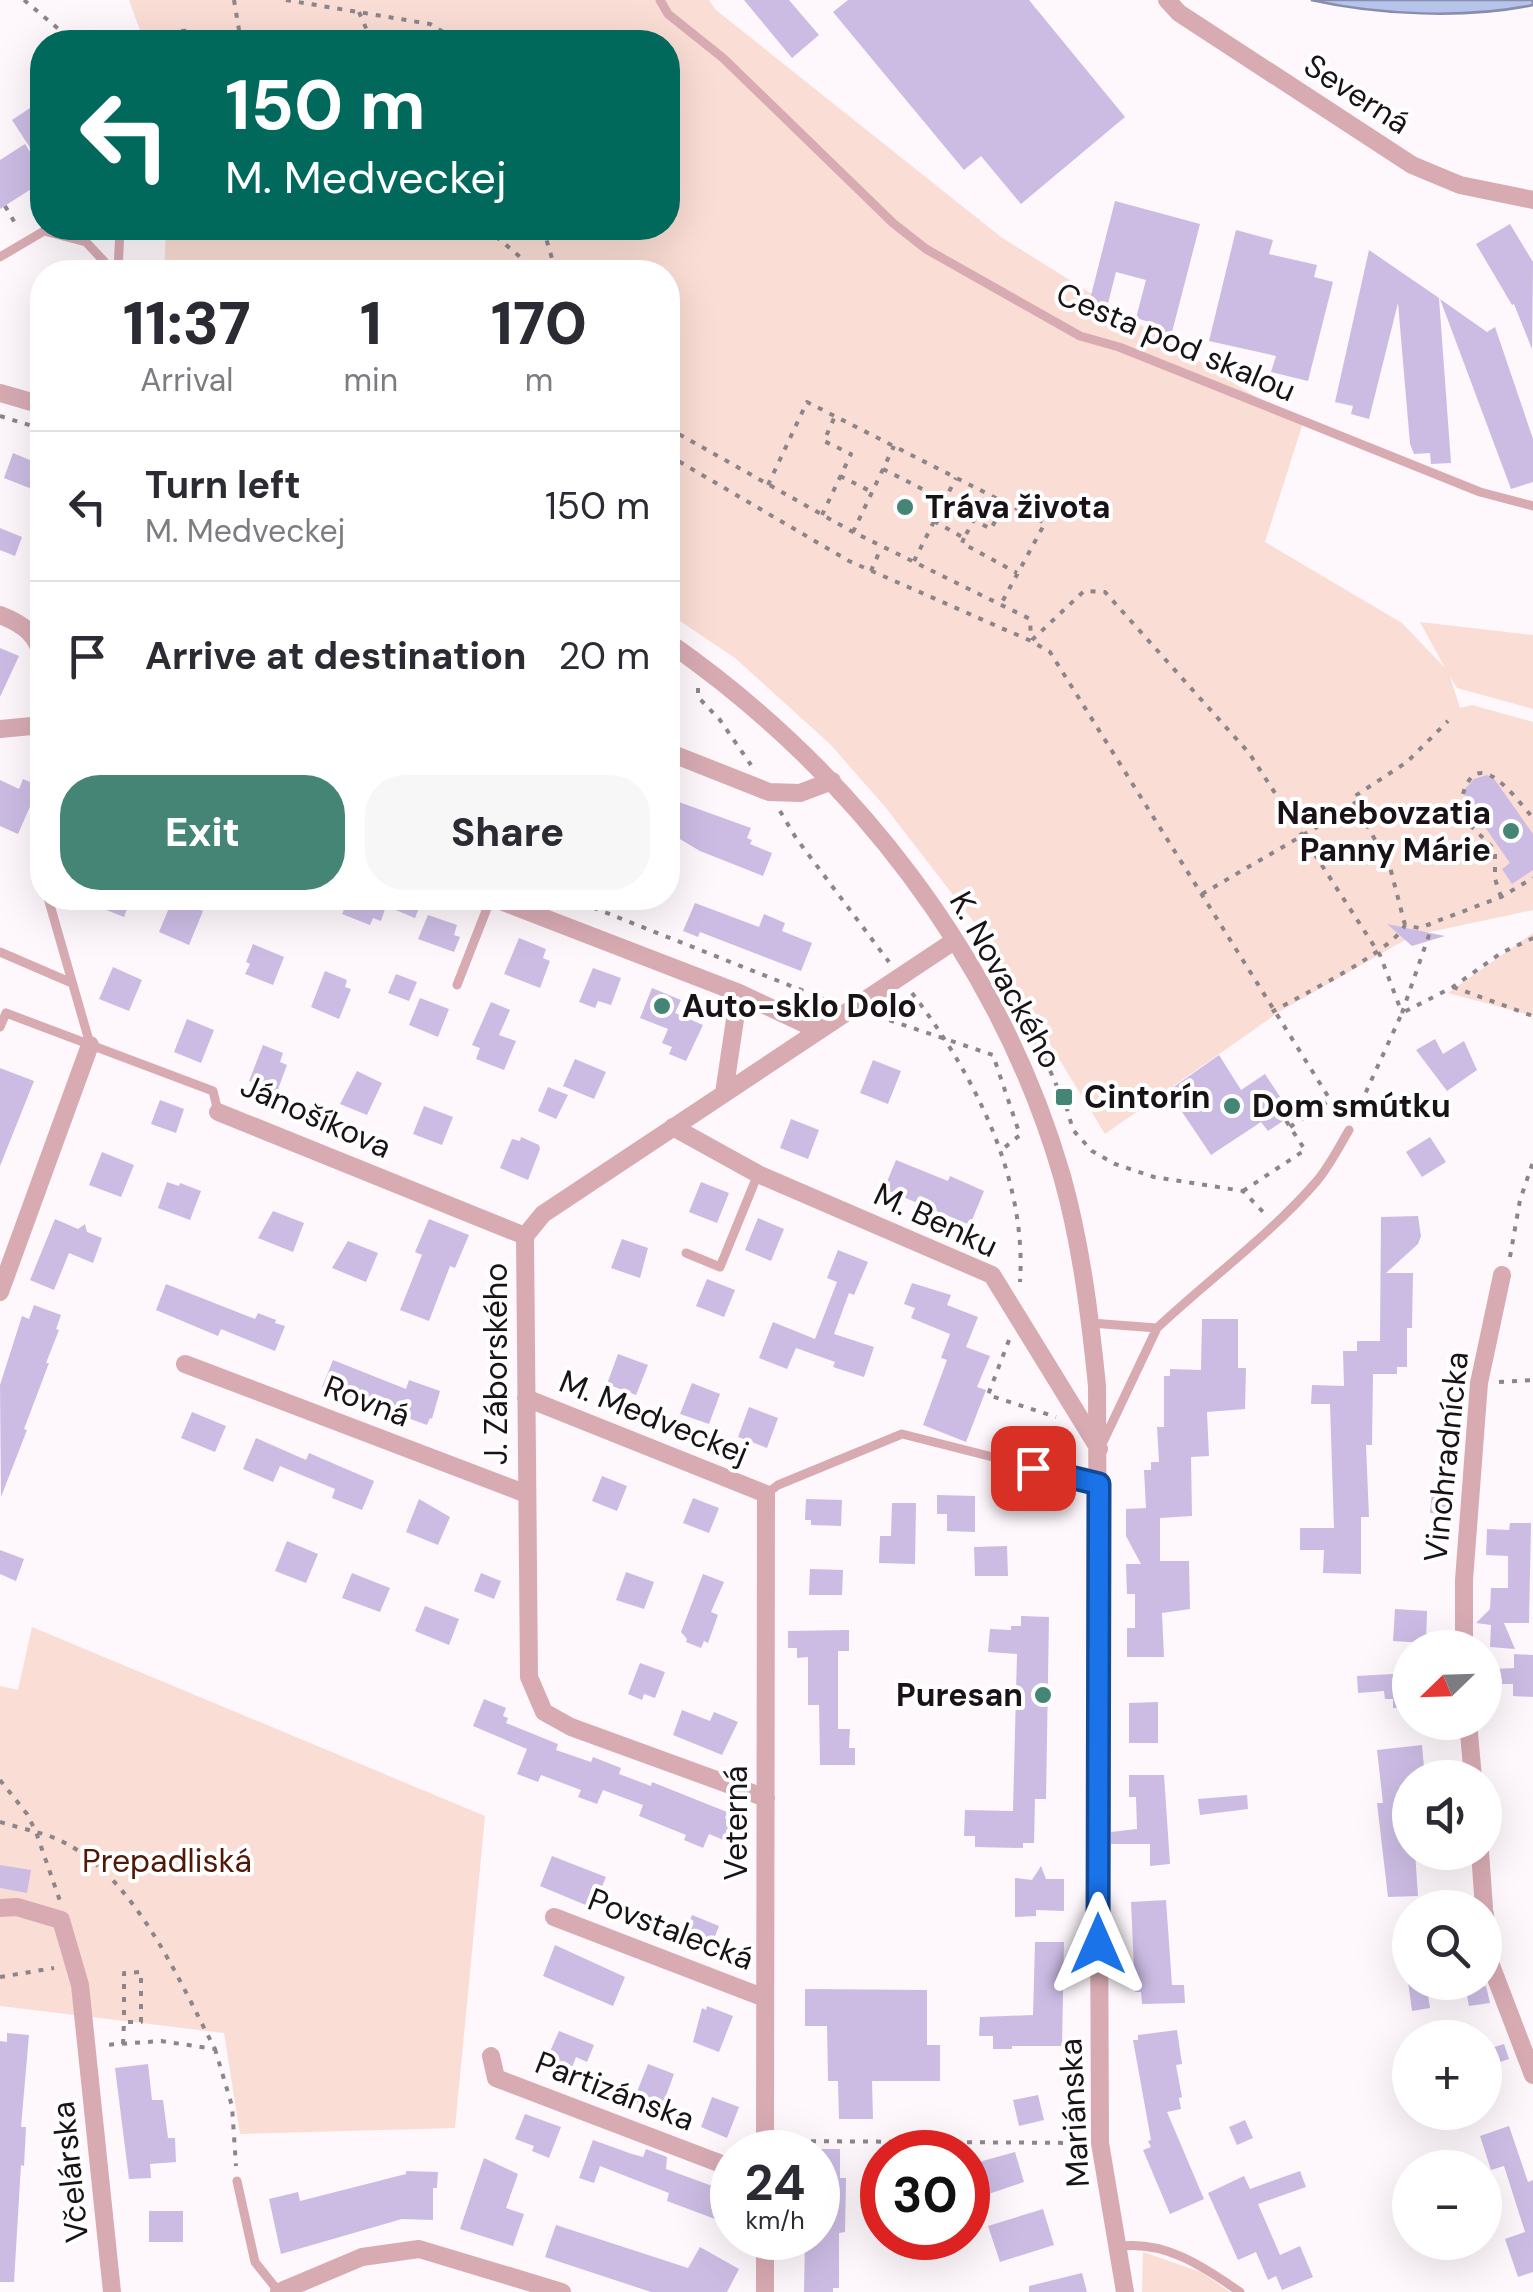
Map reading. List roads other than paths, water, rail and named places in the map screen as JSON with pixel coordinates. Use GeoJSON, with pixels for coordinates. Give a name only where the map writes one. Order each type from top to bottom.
{"type":"FeatureCollection","features":[{"type":"Feature","properties":{"kind":"street","name":"Severná"},"geometry":{"type":"LineString","coordinates":[[1167,0],[1179,14],[1412,165],[1460,185],[1533,200]]}},
{"type":"Feature","properties":{"kind":"street"},"geometry":{"type":"LineString","coordinates":[[0,392],[30,401]]}},
{"type":"Feature","properties":{"kind":"street"},"geometry":{"type":"LineString","coordinates":[[0,615],[21,623],[30,633]]}},
{"type":"Feature","properties":{"kind":"street","name":"K. Novackého"},"geometry":{"type":"LineString","coordinates":[[680,651],[738,696],[832,781],[889,848],[930,902],[1016,1050],[1062,1179],[1091,1323],[1100,1449]]}},
{"type":"Feature","properties":{"kind":"street"},"geometry":{"type":"LineString","coordinates":[[0,729],[30,726]]}},
{"type":"Feature","properties":{"kind":"street"},"geometry":{"type":"LineString","coordinates":[[680,757],[769,792],[800,793],[832,781]]}},
{"type":"Feature","properties":{"kind":"street"},"geometry":{"type":"LineString","coordinates":[[523,910],[740,993],[818,1030]]}},
{"type":"Feature","properties":{"kind":"street","name":"J. Záborského"},"geometry":{"type":"LineString","coordinates":[[766,1798],[572,1727],[544,1712],[528,1677],[525,1236],[543,1214],[954,941]]}},
{"type":"Feature","properties":{"kind":"street"},"geometry":{"type":"LineString","coordinates":[[724,1093],[740,993]]}},
{"type":"Feature","properties":{"kind":"street"},"geometry":{"type":"LineString","coordinates":[[0,1292],[90,1045]]}},
{"type":"Feature","properties":{"kind":"street","name":"Jánošíkova"},"geometry":{"type":"LineString","coordinates":[[218,1112],[525,1236]]}},
{"type":"Feature","properties":{"kind":"street","name":"M. Benku"},"geometry":{"type":"LineString","coordinates":[[673,1128],[758,1174],[992,1274],[1100,1449]]}},
{"type":"Feature","properties":{"kind":"street","name":"Vinohradnícka"},"geometry":{"type":"LineString","coordinates":[[1464,1630],[1464,1580],[1479,1383],[1502,1275]]}},
{"type":"Feature","properties":{"kind":"street","name":"Rovná"},"geometry":{"type":"LineString","coordinates":[[185,1364],[527,1494]]}},
{"type":"Feature","properties":{"kind":"street","name":"M. Medveckej"},"geometry":{"type":"LineString","coordinates":[[526,1398],[766,1494]]}},
{"type":"Feature","properties":{"kind":"street","name":"Mariánska"},"geometry":{"type":"LineString","coordinates":[[1100,1449],[1100,2143],[1125,2292]]}},
{"type":"Feature","properties":{"kind":"street","name":"Veterná"},"geometry":{"type":"LineString","coordinates":[[765,2130],[766,1494]]}},
{"type":"Feature","properties":{"kind":"street","name":"Včelárska"},"geometry":{"type":"LineString","coordinates":[[0,1908],[17,1908],[61,1920],[73,1960],[80,1984],[112,2292]]}},
{"type":"Feature","properties":{"kind":"street","name":"Povstalecká"},"geometry":{"type":"LineString","coordinates":[[554,1917],[766,1998]]}},
{"type":"Feature","properties":{"kind":"street"},"geometry":{"type":"LineString","coordinates":[[1502,1994],[1533,2075]]}},
{"type":"Feature","properties":{"kind":"street","name":"Partizánska"},"geometry":{"type":"LineString","coordinates":[[491,2056],[496,2078],[710,2160]]}},
{"type":"Feature","properties":{"kind":"street"},"geometry":{"type":"LineString","coordinates":[[279,2292],[362,2257],[419,2249],[562,2292]]}},
{"type":"Feature","properties":{"kind":"street"},"geometry":{"type":"LineString","coordinates":[[765,2260],[765,2292]]}},
{"type":"Feature","properties":{"kind":"lane","name":"Cesta pod skalou"},"geometry":{"type":"LineString","coordinates":[[660,0],[668,14],[723,58],[892,223],[926,249],[1080,336],[1118,347],[1480,492],[1533,506]]}},
{"type":"Feature","properties":{"kind":"lane"},"geometry":{"type":"LineString","coordinates":[[0,257],[30,239]]}},
{"type":"Feature","properties":{"kind":"lane"},"geometry":{"type":"LineString","coordinates":[[80,240],[104,260]]}},
{"type":"Feature","properties":{"kind":"lane"},"geometry":{"type":"LineString","coordinates":[[51,910],[90,1045]]}},
{"type":"Feature","properties":{"kind":"lane"},"geometry":{"type":"LineString","coordinates":[[457,985],[487,910]]}},
{"type":"Feature","properties":{"kind":"lane"},"geometry":{"type":"LineString","coordinates":[[0,952],[72,983]]}},
{"type":"Feature","properties":{"kind":"lane","name":"Jánošíkova"},"geometry":{"type":"LineString","coordinates":[[0,1026],[6,1013],[213,1091],[218,1112]]}},
{"type":"Feature","properties":{"kind":"lane"},"geometry":{"type":"LineString","coordinates":[[1100,1449],[1157,1328],[1319,1179],[1349,1130]]}},
{"type":"Feature","properties":{"kind":"lane"},"geometry":{"type":"LineString","coordinates":[[686,1253],[720,1267],[758,1174]]}},
{"type":"Feature","properties":{"kind":"lane"},"geometry":{"type":"LineString","coordinates":[[1091,1323],[1157,1328]]}},
{"type":"Feature","properties":{"kind":"lane","name":"M. Medveckej"},"geometry":{"type":"LineString","coordinates":[[766,1494],[778,1485],[902,1434],[1099,1484]]}},
{"type":"Feature","properties":{"kind":"lane"},"geometry":{"type":"LineString","coordinates":[[237,2180],[254,2262],[279,2292]]}},
{"type":"Feature","properties":{"kind":"lane"},"geometry":{"type":"LineString","coordinates":[[1116,2246],[1154,2246],[1205,2268],[1240,2292]]}},
{"type":"Feature","properties":{"kind":"water"},"geometry":{"type":"Polygon","coordinates":[[[1311,0],[1533,0],[1533,5],[1479,12],[1422,13],[1311,0]]]}},
{"type":"Feature","properties":{"kind":"place","name":"Tráva života"},"geometry":{"type":"Point","coordinates":[905,507]}},
{"type":"Feature","properties":{"kind":"place","name":"Nanebovzatia Panny Márie"},"geometry":{"type":"Point","coordinates":[1511,831]}},
{"type":"Feature","properties":{"kind":"place","name":"Auto-sklo Dolo"},"geometry":{"type":"Point","coordinates":[662,1006]}},
{"type":"Feature","properties":{"kind":"place","name":"Cintorín"},"geometry":{"type":"Point","coordinates":[1064,1097]}},
{"type":"Feature","properties":{"kind":"place","name":"Dom smútku"},"geometry":{"type":"Point","coordinates":[1232,1106]}},
{"type":"Feature","properties":{"kind":"place","name":"Puresan"},"geometry":{"type":"Point","coordinates":[1043,1695]}},
{"type":"Feature","properties":{"kind":"park label","name":"Prepadliská"},"geometry":{"type":"Point","coordinates":[167,1861]}}]}
